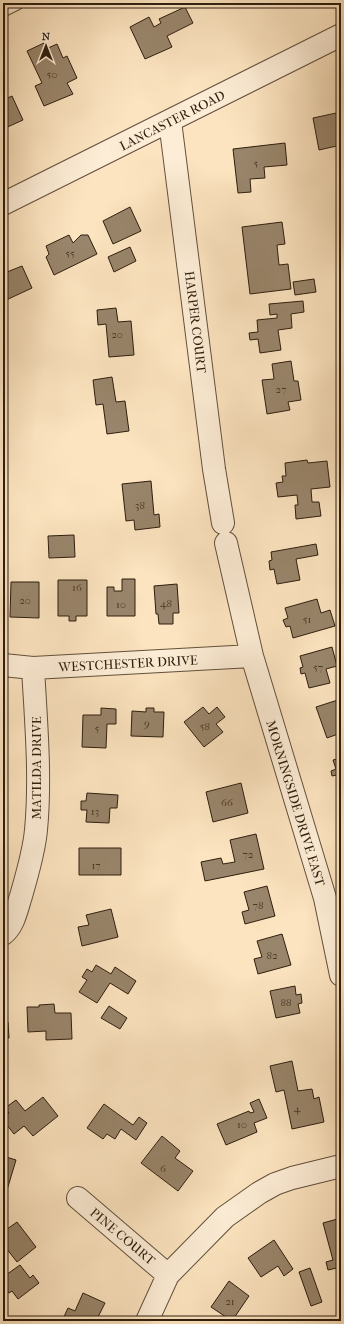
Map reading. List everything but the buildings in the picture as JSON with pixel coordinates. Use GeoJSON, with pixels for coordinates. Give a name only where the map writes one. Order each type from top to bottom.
{"type":"FeatureCollection","features":[{"type":"Feature","properties":{"kind":"street","name":"LANCASTER ROAD"},"geometry":{"type":"LineString","coordinates":[[3,204],[341,35]]}},
{"type":"Feature","properties":{"kind":"street","name":"HARPER COURT"},"geometry":{"type":"LineString","coordinates":[[170,120],[214,469],[224,533],[252,656]]}},
{"type":"Feature","properties":{"kind":"street","name":"WESTCHESTER DRIVE"},"geometry":{"type":"LineString","coordinates":[[3,665],[33,668],[252,656]]}},
{"type":"Feature","properties":{"kind":"street","name":"MORNINGSIDE DRIVE EAST"},"geometry":{"type":"LineString","coordinates":[[252,656],[325,898],[341,975]]}},
{"type":"Feature","properties":{"kind":"street","name":"MATILDA DRIVE"},"geometry":{"type":"LineString","coordinates":[[3,934],[8,930],[16,911],[26,879],[36,832],[39,783],[33,668]]}},
{"type":"Feature","properties":{"kind":"street"},"geometry":{"type":"LineString","coordinates":[[147,1321],[168,1275],[225,1217],[259,1193],[292,1178],[341,1166]]}},
{"type":"Feature","properties":{"kind":"street","name":"PINE COURT"},"geometry":{"type":"LineString","coordinates":[[78,1198],[168,1275]]}},
{"type":"Feature","properties":{"kind":"lane"},"geometry":{"type":"LineString","coordinates":[[3,10],[17,3]]}}]}
